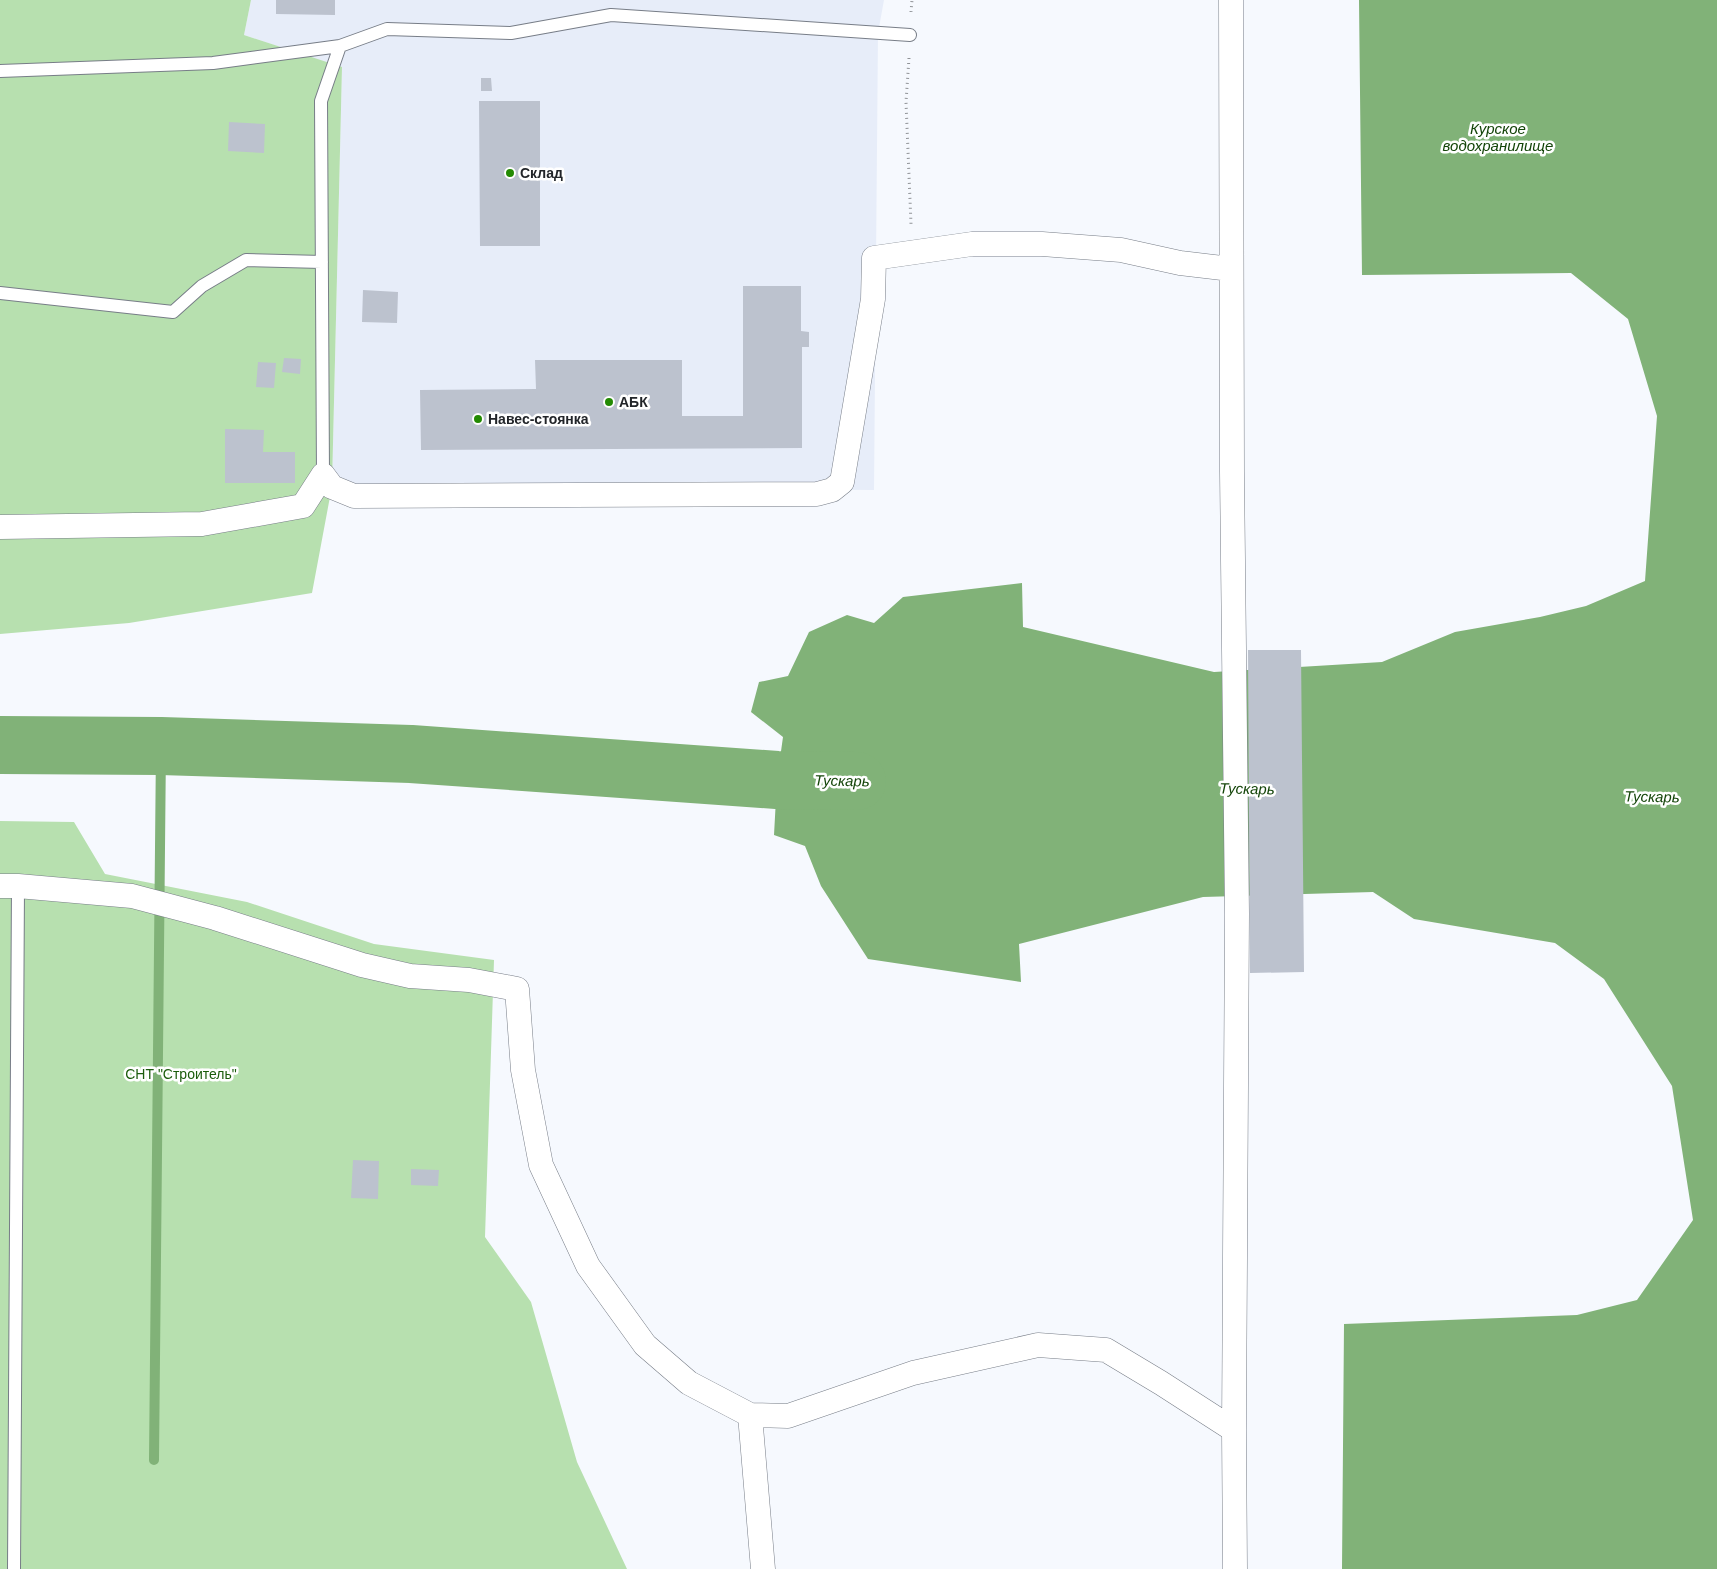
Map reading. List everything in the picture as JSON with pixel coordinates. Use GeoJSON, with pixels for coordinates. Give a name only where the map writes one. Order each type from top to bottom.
{"type":"FeatureCollection","features":[{"type":"Feature","properties":{"kind":"street"},"geometry":{"type":"LineString","coordinates":[[1232,0],[1232,472],[1237,914],[1235,1569]]}},
{"type":"Feature","properties":{"kind":"street"},"geometry":{"type":"LineString","coordinates":[[0,527],[202,524],[303,506],[323,475],[332,487],[354,496],[816,494],[832,490],[842,482],[874,299],[874,258],[972,244],[1042,244],[1121,250],[1180,263],[1231,269]]}},
{"type":"Feature","properties":{"kind":"street"},"geometry":{"type":"LineString","coordinates":[[9,886],[132,896],[215,918],[362,966],[410,976],[469,980],[517,989],[523,1070],[541,1165],[588,1266],[645,1344],[689,1383],[750,1415],[788,1416],[913,1373],[1038,1344],[1106,1350],[1161,1382],[1234,1430]]}},
{"type":"Feature","properties":{"kind":"street"},"geometry":{"type":"LineString","coordinates":[[750,1415],[763,1569]]}},
{"type":"Feature","properties":{"kind":"lane"},"geometry":{"type":"LineString","coordinates":[[0,71],[213,63],[340,46],[387,29],[512,32],[610,15],[910,35]]}},
{"type":"Feature","properties":{"kind":"lane"},"geometry":{"type":"LineString","coordinates":[[323,475],[321,101],[340,46]]}},
{"type":"Feature","properties":{"kind":"lane"},"geometry":{"type":"LineString","coordinates":[[0,293],[172,312],[202,286],[246,260],[322,262]]}},
{"type":"Feature","properties":{"kind":"lane"},"geometry":{"type":"LineString","coordinates":[[9,886],[14,1569]]}},
{"type":"Feature","properties":{"kind":"path"},"geometry":{"type":"LineString","coordinates":[[912,0],[906,102],[912,252]]}},
{"type":"Feature","properties":{"kind":"shaded area"},"geometry":{"type":"Polygon","coordinates":[[[251,0],[884,0],[878,33],[874,490],[332,486],[342,68],[244,35],[251,0]]]}},
{"type":"Feature","properties":{"kind":"green space"},"geometry":{"type":"Polygon","coordinates":[[[0,0],[251,0],[244,35],[342,67],[332,486],[312,593],[129,623],[0,634],[0,0]]]}},
{"type":"Feature","properties":{"kind":"green space","name":"СНТ \"Строитель\""},"geometry":{"type":"Polygon","coordinates":[[[0,821],[74,822],[105,874],[247,902],[374,944],[494,960],[485,1237],[531,1302],[577,1462],[627,1569],[0,1569],[0,821]]]}},
{"type":"Feature","properties":{"kind":"water"},"geometry":{"type":"Polygon","coordinates":[[[1359,0],[1717,0],[1717,1569],[1342,1569],[1344,1324],[1577,1315],[1637,1300],[1693,1220],[1672,1086],[1604,979],[1555,943],[1414,919],[1373,892],[1203,897],[1019,944],[1021,982],[868,959],[821,886],[805,846],[774,835],[777,780],[783,737],[751,712],[759,682],[788,676],[809,632],[847,615],[874,623],[903,597],[1022,583],[1023,627],[1214,672],[1382,662],[1455,632],[1540,617],[1586,606],[1645,581],[1657,416],[1628,319],[1571,273],[1362,275],[1359,0]]]}},
{"type":"Feature","properties":{"kind":"building"},"geometry":{"type":"Polygon","coordinates":[[[276,0],[335,0],[335,15],[276,14],[276,0]]]}},
{"type":"Feature","properties":{"kind":"building"},"geometry":{"type":"Polygon","coordinates":[[[481,78],[491,78],[492,91],[481,91],[481,78]]]}},
{"type":"Feature","properties":{"kind":"building","name":"Склад"},"geometry":{"type":"Polygon","coordinates":[[[479,101],[540,101],[540,246],[480,246],[479,101]]]}},
{"type":"Feature","properties":{"kind":"building"},"geometry":{"type":"Polygon","coordinates":[[[229,122],[265,124],[264,153],[228,151],[229,122]]]}},
{"type":"Feature","properties":{"kind":"building"},"geometry":{"type":"Polygon","coordinates":[[[743,286],[801,286],[801,331],[809,332],[809,347],[802,347],[802,448],[421,450],[420,390],[536,389],[535,360],[682,360],[682,416],[743,416],[743,286]]]}},
{"type":"Feature","properties":{"kind":"building"},"geometry":{"type":"Polygon","coordinates":[[[363,290],[398,292],[397,323],[362,322],[363,290]]]}},
{"type":"Feature","properties":{"kind":"building"},"geometry":{"type":"Polygon","coordinates":[[[284,358],[301,359],[300,374],[282,372],[284,358]]]}},
{"type":"Feature","properties":{"kind":"building"},"geometry":{"type":"Polygon","coordinates":[[[258,362],[276,363],[274,388],[256,387],[258,362]]]}},
{"type":"Feature","properties":{"kind":"building"},"geometry":{"type":"Polygon","coordinates":[[[225,429],[264,430],[263,452],[295,452],[295,483],[225,483],[225,429]]]}},
{"type":"Feature","properties":{"kind":"building"},"geometry":{"type":"Polygon","coordinates":[[[1248,650],[1301,650],[1304,972],[1250,973],[1248,650]]]}},
{"type":"Feature","properties":{"kind":"building"},"geometry":{"type":"Polygon","coordinates":[[[353,1160],[379,1161],[378,1199],[351,1198],[353,1160]]]}},
{"type":"Feature","properties":{"kind":"building"},"geometry":{"type":"Polygon","coordinates":[[[411,1169],[439,1170],[438,1186],[411,1185],[411,1169]]]}},
{"type":"Feature","properties":{"kind":"waterway","name":"Тускарь"},"geometry":{"type":"LineString","coordinates":[[0,745],[161,746],[411,754],[777,780],[857,781]]}},
{"type":"Feature","properties":{"kind":"waterway"},"geometry":{"type":"LineString","coordinates":[[154,1460],[161,746]]}},
{"type":"Feature","properties":{"kind":"place","name":"Склад"},"geometry":{"type":"Point","coordinates":[510,173]}},
{"type":"Feature","properties":{"kind":"place","name":"АБК"},"geometry":{"type":"Point","coordinates":[609,402]}},
{"type":"Feature","properties":{"kind":"place","name":"Навес-стоянка"},"geometry":{"type":"Point","coordinates":[478,419]}},
{"type":"Feature","properties":{"kind":"water label","name":"Курское водохранилище"},"geometry":{"type":"Point","coordinates":[1498,138]}}]}
